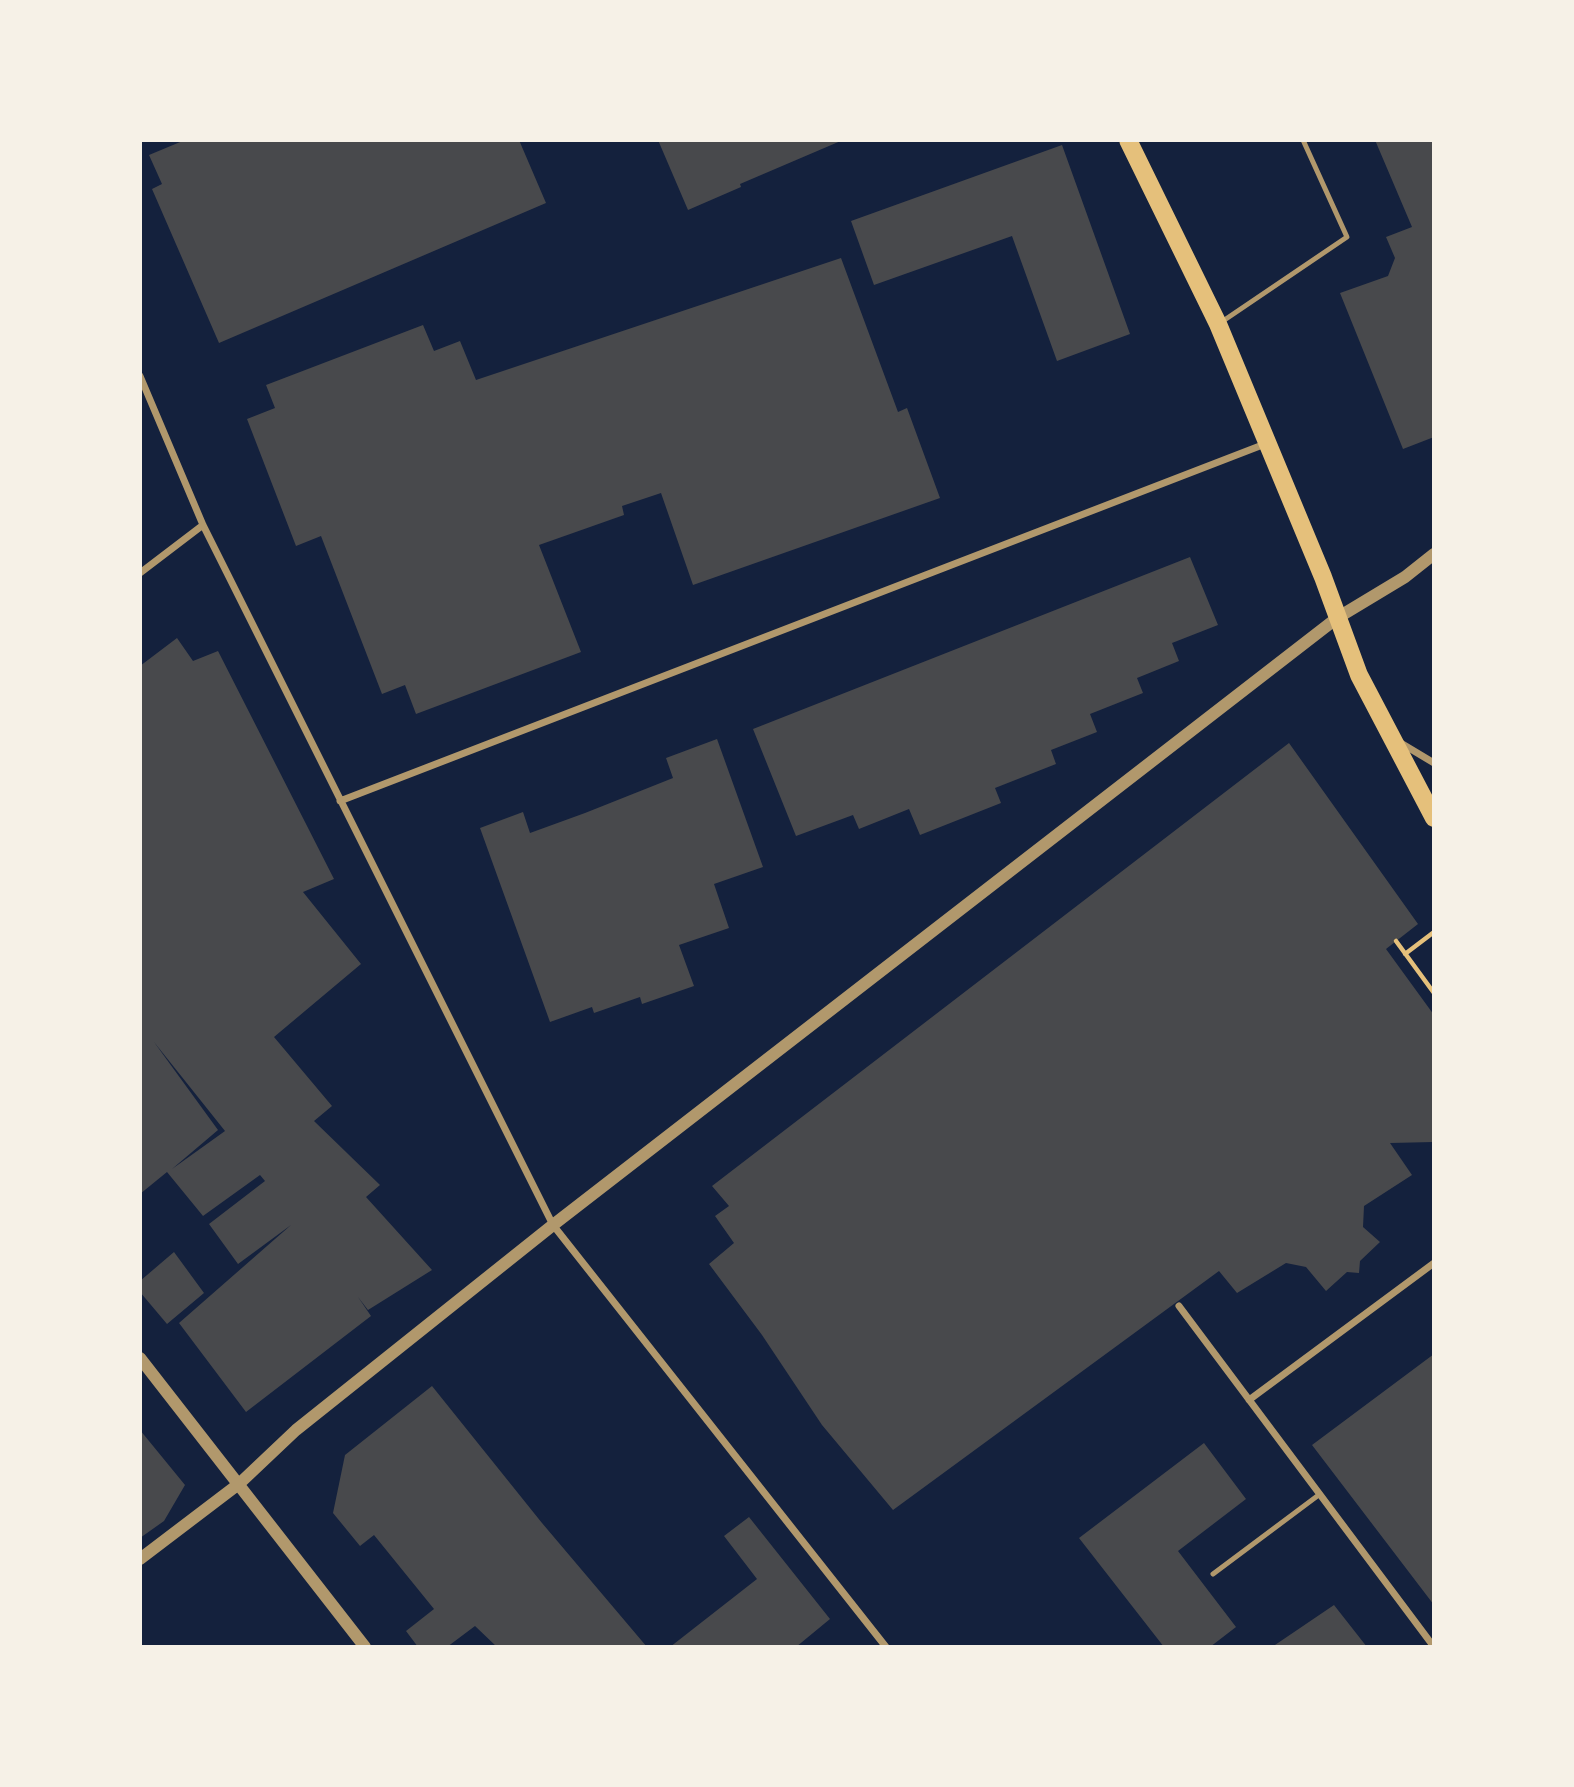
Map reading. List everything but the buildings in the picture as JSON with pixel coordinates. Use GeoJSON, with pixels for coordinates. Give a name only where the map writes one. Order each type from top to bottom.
{"type":"FeatureCollection","features":[{"type":"Feature","properties":{"kind":"main road"},"geometry":{"type":"LineString","coordinates":[[1128,140],[1218,324],[1265,444],[1323,577],[1359,675],[1434,818]]}},
{"type":"Feature","properties":{"kind":"street"},"geometry":{"type":"LineString","coordinates":[[140,376],[202,525],[553,1226],[886,1647]]}},
{"type":"Feature","properties":{"kind":"street"},"geometry":{"type":"LineString","coordinates":[[340,800],[1265,444]]}},
{"type":"Feature","properties":{"kind":"street"},"geometry":{"type":"LineString","coordinates":[[140,573],[202,525]]}},
{"type":"Feature","properties":{"kind":"street"},"geometry":{"type":"LineString","coordinates":[[140,1559],[240,1483],[296,1430],[553,1226],[1337,618],[1405,577],[1434,554]]}},
{"type":"Feature","properties":{"kind":"street"},"geometry":{"type":"LineString","coordinates":[[1395,740],[1434,763]]}},
{"type":"Feature","properties":{"kind":"street"},"geometry":{"type":"LineString","coordinates":[[1249,1400],[1434,1263]]}},
{"type":"Feature","properties":{"kind":"street"},"geometry":{"type":"LineString","coordinates":[[1179,1306],[1434,1647]]}},
{"type":"Feature","properties":{"kind":"street"},"geometry":{"type":"LineString","coordinates":[[140,1358],[240,1483],[365,1647]]}},
{"type":"Feature","properties":{"kind":"lane"},"geometry":{"type":"LineString","coordinates":[[1218,324],[1347,237],[1303,140]]}},
{"type":"Feature","properties":{"kind":"lane"},"geometry":{"type":"LineString","coordinates":[[1213,1574],[1320,1494]]}},
{"type":"Feature","properties":{"kind":"path"},"geometry":{"type":"LineString","coordinates":[[1405,954],[1434,932]]}},
{"type":"Feature","properties":{"kind":"path"},"geometry":{"type":"LineString","coordinates":[[1396,941],[1434,993]]}}]}
